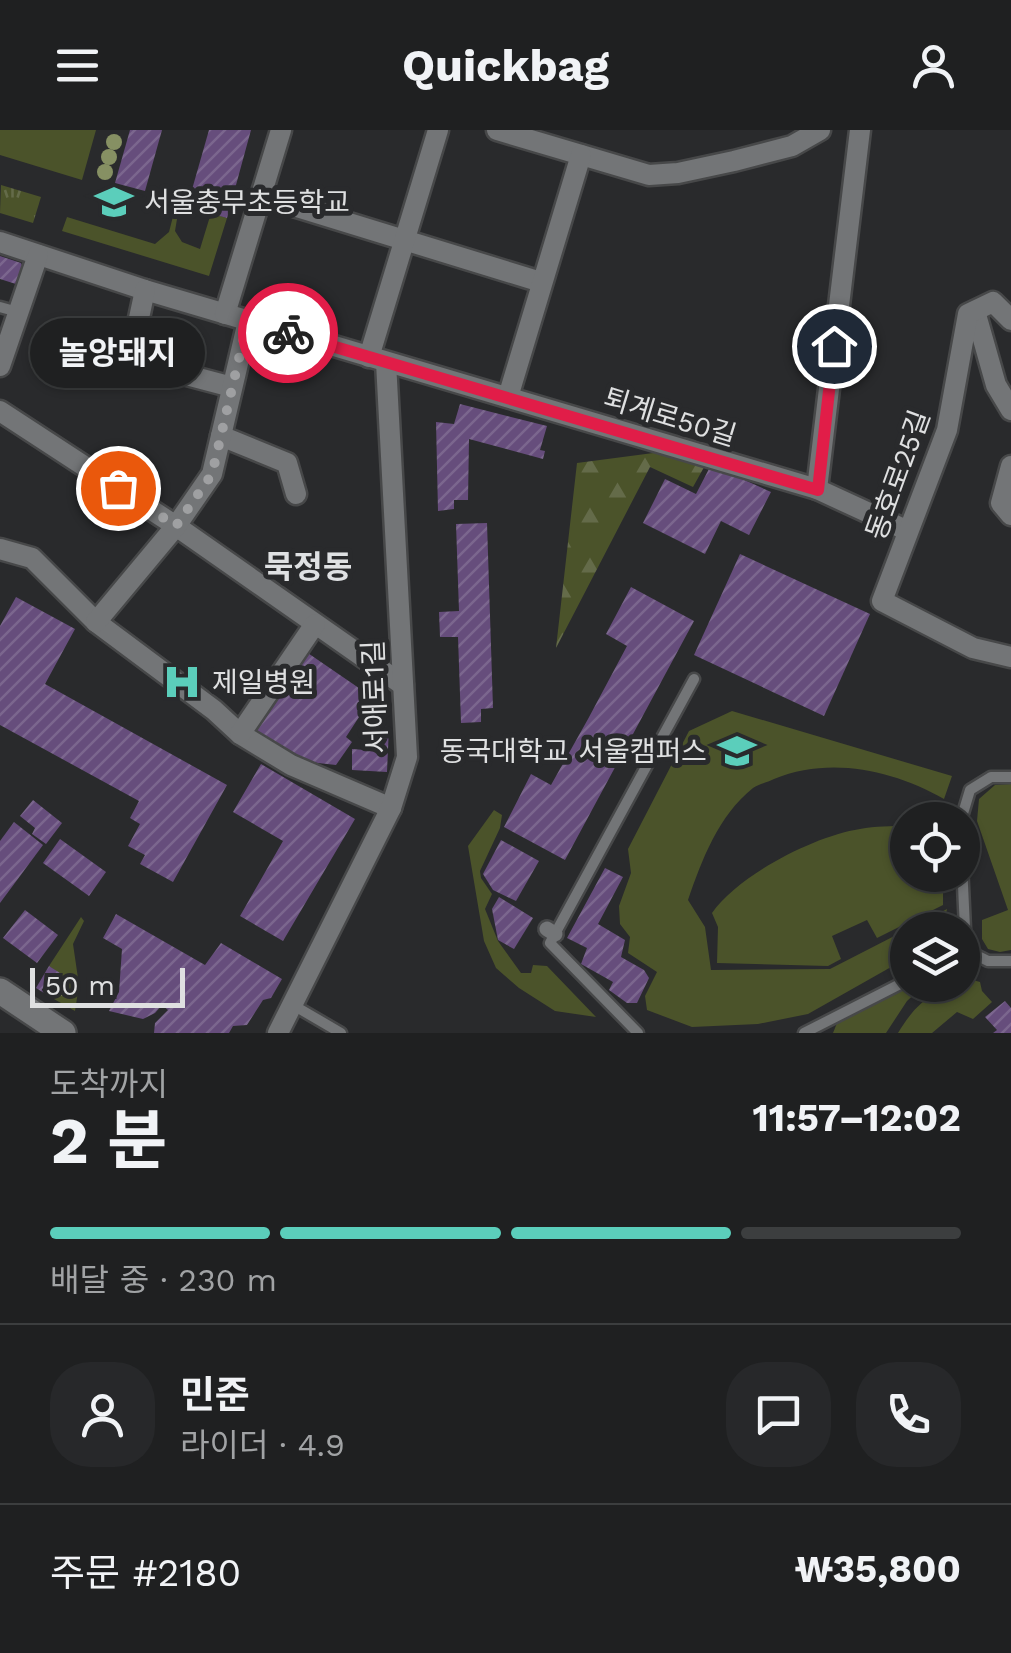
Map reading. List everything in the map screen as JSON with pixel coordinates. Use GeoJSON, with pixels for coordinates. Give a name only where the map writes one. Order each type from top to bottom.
{"type":"FeatureCollection","features":[{"type":"Feature","properties":{"kind":"street"},"geometry":{"type":"LineString","coordinates":[[225,314],[281,130]]}},
{"type":"Feature","properties":{"kind":"street"},"geometry":{"type":"LineString","coordinates":[[377,359],[404,240],[438,130]]}},
{"type":"Feature","properties":{"kind":"street"},"geometry":{"type":"LineString","coordinates":[[508,132],[649,175],[678,173],[792,146],[820,130]]}},
{"type":"Feature","properties":{"kind":"street"},"geometry":{"type":"LineString","coordinates":[[818,490],[860,130]]}},
{"type":"Feature","properties":{"kind":"street"},"geometry":{"type":"LineString","coordinates":[[508,398],[580,155]]}},
{"type":"Feature","properties":{"kind":"street"},"geometry":{"type":"LineString","coordinates":[[261,196],[541,282]]}},
{"type":"Feature","properties":{"kind":"street","name":"퇴계로50길"},"geometry":{"type":"LineString","coordinates":[[0,242],[225,314],[818,490],[908,531]]}},
{"type":"Feature","properties":{"kind":"street"},"geometry":{"type":"LineString","coordinates":[[1,359],[9,309],[38,255]]}},
{"type":"Feature","properties":{"kind":"street"},"geometry":{"type":"LineString","coordinates":[[146,290],[130,360],[232,387]]}},
{"type":"Feature","properties":{"kind":"street"},"geometry":{"type":"LineString","coordinates":[[1011,320],[993,302],[975,311],[996,385],[1011,410]]}},
{"type":"Feature","properties":{"kind":"street","name":"동호로25길"},"geometry":{"type":"LineString","coordinates":[[975,311],[968,314],[947,430],[882,600],[974,648],[1011,657]]}},
{"type":"Feature","properties":{"kind":"street"},"geometry":{"type":"LineString","coordinates":[[96,622],[176,526],[212,474],[248,320]]}},
{"type":"Feature","properties":{"kind":"street","name":"서애로1길"},"geometry":{"type":"LineString","coordinates":[[278,1033],[391,808],[406,757],[377,359]]}},
{"type":"Feature","properties":{"kind":"street"},"geometry":{"type":"LineString","coordinates":[[0,410],[176,526],[403,685]]}},
{"type":"Feature","properties":{"kind":"street"},"geometry":{"type":"LineString","coordinates":[[220,436],[287,464],[296,494]]}},
{"type":"Feature","properties":{"kind":"street"},"geometry":{"type":"LineString","coordinates":[[1011,466],[1000,503],[1011,515]]}},
{"type":"Feature","properties":{"kind":"street"},"geometry":{"type":"LineString","coordinates":[[0,549],[32,558],[96,622],[240,734],[291,765],[391,808]]}},
{"type":"Feature","properties":{"kind":"street"},"geometry":{"type":"LineString","coordinates":[[240,734],[315,624]]}},
{"type":"Feature","properties":{"kind":"street"},"geometry":{"type":"LineString","coordinates":[[0,991],[63,1033]]}},
{"type":"Feature","properties":{"kind":"lane"},"geometry":{"type":"LineString","coordinates":[[638,1033],[550,943],[551,932],[694,680]]}},
{"type":"Feature","properties":{"kind":"lane"},"geometry":{"type":"LineString","coordinates":[[966,802],[970,790],[991,777],[1011,777]]}},
{"type":"Feature","properties":{"kind":"lane"},"geometry":{"type":"LineString","coordinates":[[980,958],[1011,961]]}},
{"type":"Feature","properties":{"kind":"lane"},"geometry":{"type":"LineString","coordinates":[[804,1033],[890,989]]}},
{"type":"Feature","properties":{"kind":"lane"},"geometry":{"type":"LineString","coordinates":[[293,1005],[341,1033]]}},
{"type":"Feature","properties":{"kind":"green space"},"geometry":{"type":"Polygon","coordinates":[[[0,130],[96,130],[82,180],[0,155],[0,130]]]}},
{"type":"Feature","properties":{"kind":"green space"},"geometry":{"type":"Polygon","coordinates":[[[1,185],[41,197],[33,223],[0,213],[1,185]]]}},
{"type":"Feature","properties":{"kind":"green space"},"geometry":{"type":"Polygon","coordinates":[[[177,201],[175,231],[182,242],[200,249],[211,213],[227,218],[209,276],[62,231],[67,217],[155,244],[169,232],[177,201]]]}},
{"type":"Feature","properties":{"kind":"green space"},"geometry":{"type":"Polygon","coordinates":[[[661,452],[708,460],[693,487],[650,467],[556,648],[577,463],[661,452]]]}},
{"type":"Feature","properties":{"kind":"green space"},"geometry":{"type":"Polygon","coordinates":[[[732,711],[952,776],[944,799],[904,780],[839,768],[795,772],[753,788],[721,825],[688,900],[705,927],[711,970],[830,969],[890,938],[890,968],[808,1014],[758,1024],[692,1027],[647,1010],[645,996],[657,972],[628,953],[630,937],[620,924],[619,906],[631,873],[628,849],[689,731],[732,711]]]}},
{"type":"Feature","properties":{"kind":"green space"},"geometry":{"type":"Polygon","coordinates":[[[1011,784],[1011,950],[1000,952],[988,949],[982,939],[982,920],[1008,910],[980,830],[979,799],[995,785],[1011,784]]]}},
{"type":"Feature","properties":{"kind":"green space"},"geometry":{"type":"Polygon","coordinates":[[[494,810],[502,815],[500,828],[480,871],[492,894],[485,909],[498,941],[521,973],[531,973],[533,965],[547,966],[596,1017],[555,1011],[496,968],[484,941],[468,846],[494,810]]]}},
{"type":"Feature","properties":{"kind":"green space"},"geometry":{"type":"Polygon","coordinates":[[[890,826],[890,892],[943,892],[943,905],[929,912],[890,912],[890,932],[877,938],[867,920],[832,936],[841,959],[828,966],[717,963],[718,927],[712,913],[740,885],[779,859],[821,840],[890,826]]]}},
{"type":"Feature","properties":{"kind":"green space"},"geometry":{"type":"Polygon","coordinates":[[[81,917],[84,921],[73,944],[79,985],[75,1011],[47,995],[60,974],[49,966],[81,917]]]}},
{"type":"Feature","properties":{"kind":"green space"},"geometry":{"type":"Polygon","coordinates":[[[980,982],[992,1002],[973,1019],[957,1012],[932,1033],[898,1033],[924,1002],[980,1002],[980,982]]]}},
{"type":"Feature","properties":{"kind":"green space"},"geometry":{"type":"Polygon","coordinates":[[[890,995],[890,1002],[906,1002],[886,1033],[833,1033],[837,1023],[890,995]]]}},
{"type":"Feature","properties":{"kind":"building"},"geometry":{"type":"Polygon","coordinates":[[[130,130],[162,130],[145,191],[115,183],[130,130]]]}},
{"type":"Feature","properties":{"kind":"building"},"geometry":{"type":"Polygon","coordinates":[[[209,130],[251,130],[227,218],[187,207],[209,130]]]}},
{"type":"Feature","properties":{"kind":"building"},"geometry":{"type":"Polygon","coordinates":[[[0,256],[21,263],[24,270],[19,285],[0,279],[0,256]]]}},
{"type":"Feature","properties":{"kind":"building"},"geometry":{"type":"Polygon","coordinates":[[[460,404],[547,426],[540,450],[545,451],[543,459],[469,439],[468,500],[454,500],[454,509],[438,511],[436,422],[454,424],[460,404]]]}},
{"type":"Feature","properties":{"kind":"building"},"geometry":{"type":"Polygon","coordinates":[[[711,465],[771,492],[749,535],[721,521],[705,554],[643,523],[665,479],[696,494],[711,465]]]}},
{"type":"Feature","properties":{"kind":"building"},"geometry":{"type":"Polygon","coordinates":[[[487,523],[493,708],[481,709],[481,722],[461,723],[458,637],[440,637],[439,612],[459,611],[456,524],[487,523]]]}},
{"type":"Feature","properties":{"kind":"building"},"geometry":{"type":"Polygon","coordinates":[[[740,554],[870,614],[824,716],[694,655],[740,554]]]}},
{"type":"Feature","properties":{"kind":"building"},"geometry":{"type":"Polygon","coordinates":[[[631,587],[694,621],[565,860],[504,827],[531,774],[551,785],[627,646],[606,634],[631,587]]]}},
{"type":"Feature","properties":{"kind":"building"},"geometry":{"type":"Polygon","coordinates":[[[16,597],[75,629],[45,684],[227,785],[173,882],[140,864],[145,855],[128,846],[140,824],[130,818],[139,801],[0,725],[0,626],[16,597]]]}},
{"type":"Feature","properties":{"kind":"building"},"geometry":{"type":"Polygon","coordinates":[[[302,649],[372,697],[346,737],[352,742],[336,765],[309,762],[280,750],[249,725],[302,649]]]}},
{"type":"Feature","properties":{"kind":"building"},"geometry":{"type":"Polygon","coordinates":[[[366,726],[389,727],[387,772],[352,770],[352,749],[365,750],[366,726]]]}},
{"type":"Feature","properties":{"kind":"building"},"geometry":{"type":"Polygon","coordinates":[[[261,764],[355,819],[283,941],[240,916],[283,841],[233,812],[261,764]]]}},
{"type":"Feature","properties":{"kind":"building"},"geometry":{"type":"Polygon","coordinates":[[[33,800],[62,823],[46,844],[32,834],[35,828],[20,816],[33,800]]]}},
{"type":"Feature","properties":{"kind":"building"},"geometry":{"type":"Polygon","coordinates":[[[14,822],[43,845],[0,903],[0,841],[14,822]]]}},
{"type":"Feature","properties":{"kind":"building"},"geometry":{"type":"Polygon","coordinates":[[[60,839],[106,872],[89,896],[43,863],[60,839]]]}},
{"type":"Feature","properties":{"kind":"building"},"geometry":{"type":"Polygon","coordinates":[[[501,840],[539,861],[516,901],[493,890],[483,874],[501,840]]]}},
{"type":"Feature","properties":{"kind":"building"},"geometry":{"type":"Polygon","coordinates":[[[605,868],[623,877],[598,924],[625,940],[621,957],[644,970],[649,978],[637,1003],[627,1003],[609,990],[613,982],[581,964],[587,948],[567,938],[605,868]]]}},
{"type":"Feature","properties":{"kind":"building"},"geometry":{"type":"Polygon","coordinates":[[[499,897],[533,918],[514,949],[498,940],[492,909],[499,897]]]}},
{"type":"Feature","properties":{"kind":"building"},"geometry":{"type":"Polygon","coordinates":[[[25,910],[58,935],[37,963],[3,938],[25,910]]]}},
{"type":"Feature","properties":{"kind":"building"},"geometry":{"type":"Polygon","coordinates":[[[116,914],[205,965],[221,943],[282,979],[247,1025],[233,1026],[229,1033],[154,1033],[155,1023],[168,1010],[162,1005],[143,1019],[109,1011],[119,992],[122,949],[103,938],[116,914]]]}},
{"type":"Feature","properties":{"kind":"building"},"geometry":{"type":"Polygon","coordinates":[[[49,966],[60,973],[47,995],[36,988],[49,966]]]}},
{"type":"Feature","properties":{"kind":"building"},"geometry":{"type":"Polygon","coordinates":[[[1005,1001],[1011,1008],[1011,1033],[993,1033],[997,1030],[985,1017],[1005,1001]]]}},
{"type":"Feature","properties":{"kind":"way so far"},"geometry":{"type":"LineString","coordinates":[[118,488],[176,526],[212,474],[248,320],[288,333]]}},
{"type":"Feature","properties":{"kind":"place","name":"서울충무초등학교"},"geometry":{"type":"Point","coordinates":[114,202]}},
{"type":"Feature","properties":{"kind":"place","name":"놀앙돼지"},"geometry":{"type":"Point","coordinates":[118,488]}},
{"type":"Feature","properties":{"kind":"place","name":"제일병원"},"geometry":{"type":"Point","coordinates":[182,682]}},
{"type":"Feature","properties":{"kind":"place","name":"동국대학교 서울캠퍼스"},"geometry":{"type":"Point","coordinates":[737,751]}},
{"type":"Feature","properties":{"kind":"district","name":"묵정동"},"geometry":{"type":"Point","coordinates":[308,567]}},
{"type":"Feature","properties":{"kind":"route"},"geometry":{"type":"LineString","coordinates":[[288,333],[818,490],[834,346]]}}]}
